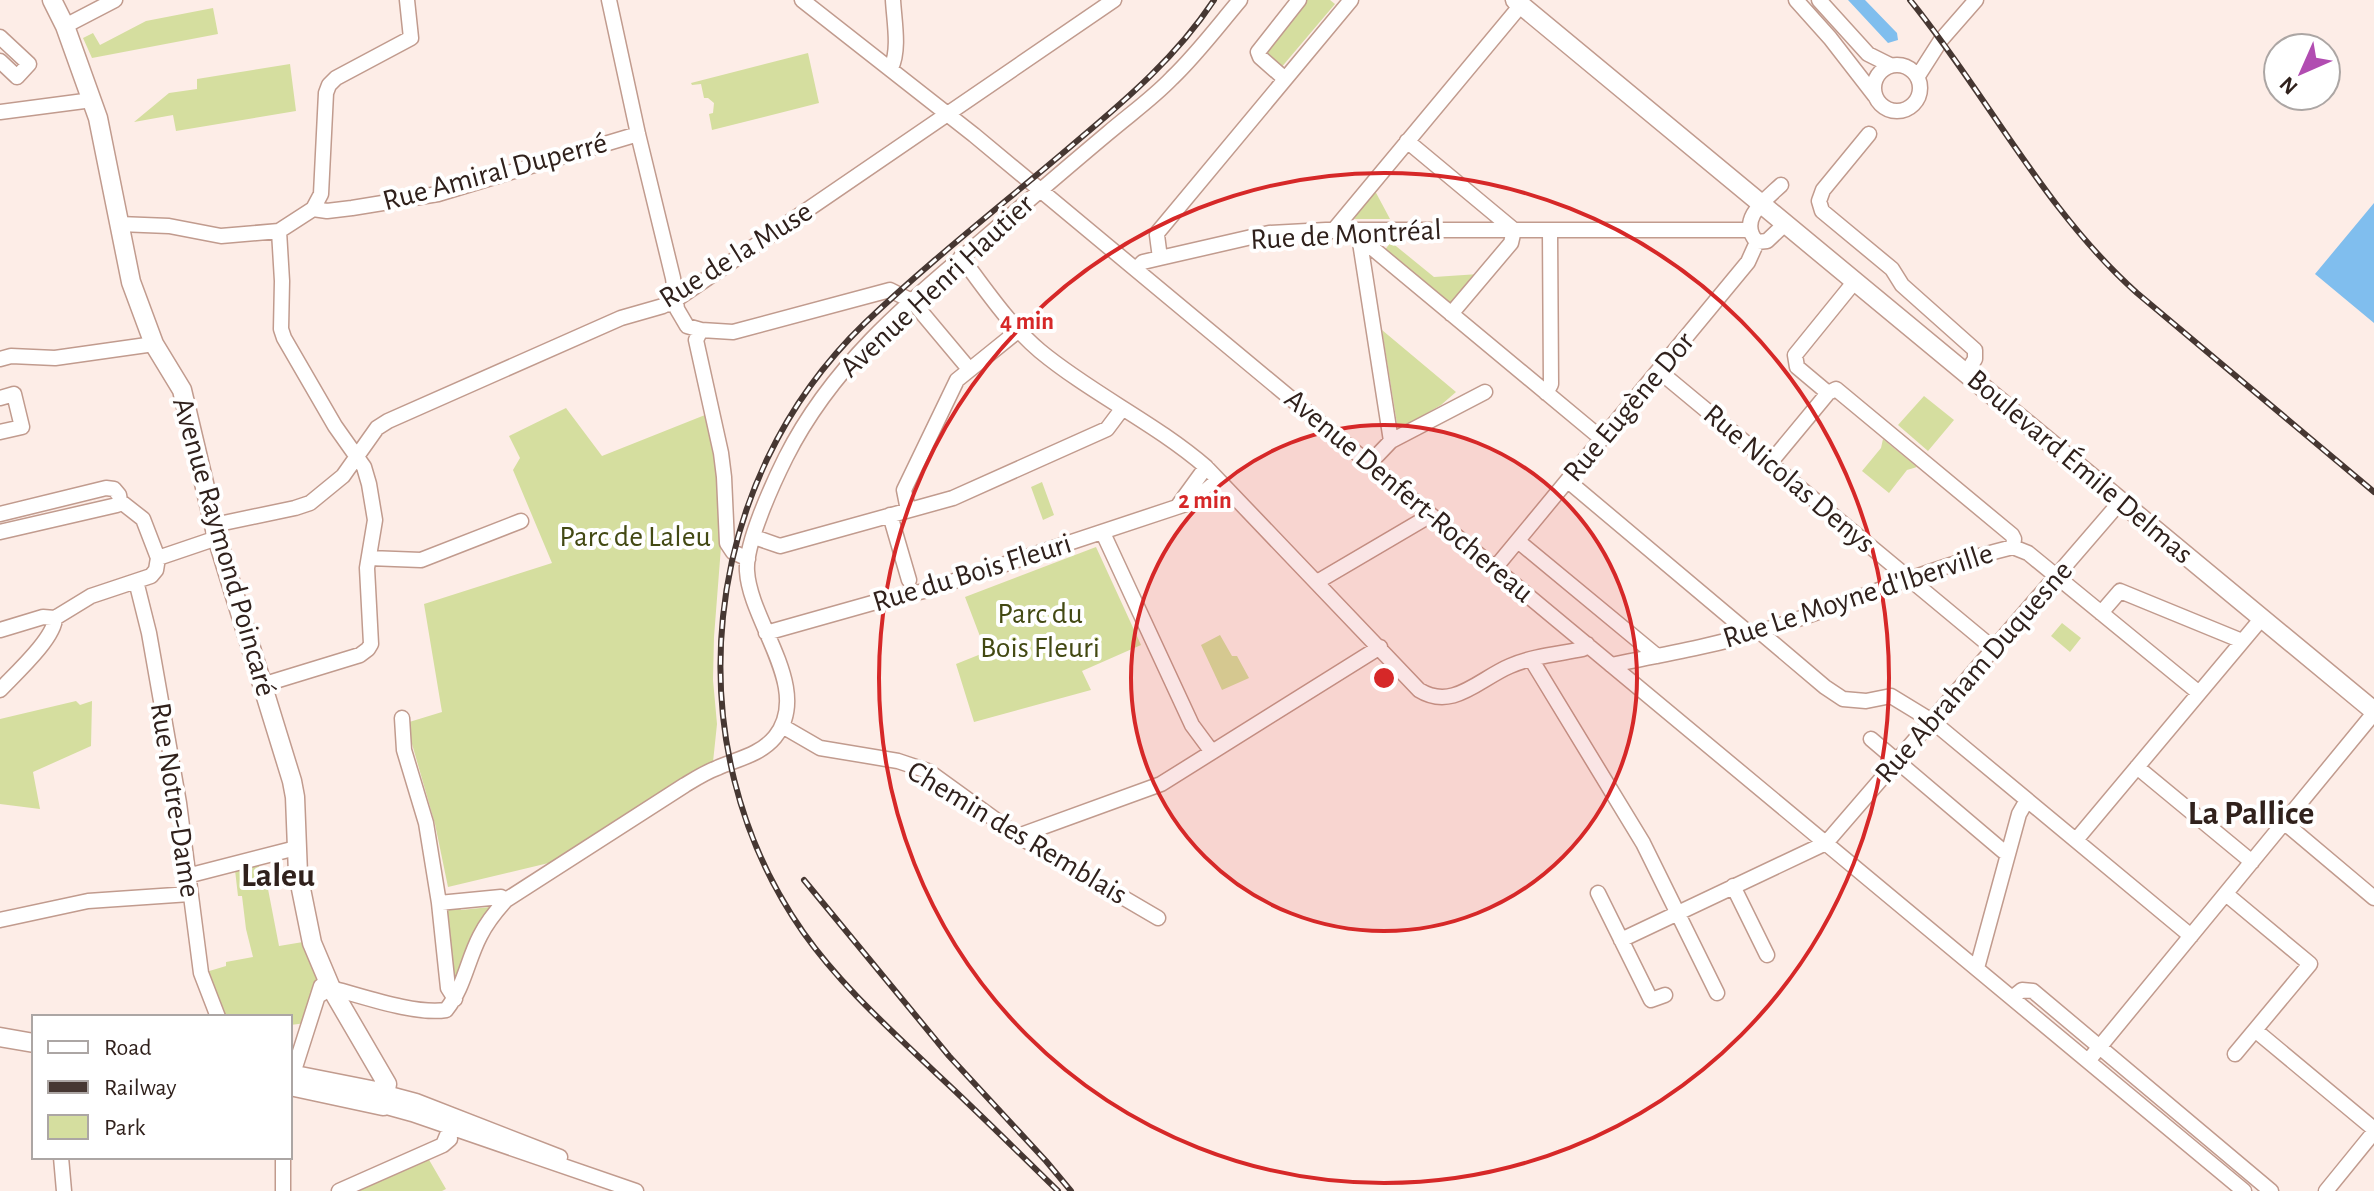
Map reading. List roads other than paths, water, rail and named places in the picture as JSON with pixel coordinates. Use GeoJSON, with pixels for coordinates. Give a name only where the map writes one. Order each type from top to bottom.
{"type":"FeatureCollection","features":[{"type":"Feature","properties":{"kind":"main road","name":"Avenue Raymond Poincaré"},"geometry":{"type":"LineString","coordinates":[[52,0],[65,26],[92,100],[131,282],[154,344],[182,390],[216,532],[292,781],[298,874],[312,943],[325,986],[387,1084],[384,1100]]}},
{"type":"Feature","properties":{"kind":"main road","name":"Boulevard Émile Delmas"},"geometry":{"type":"LineString","coordinates":[[1518,2],[2374,712]]}},
{"type":"Feature","properties":{"kind":"main road"},"geometry":{"type":"LineString","coordinates":[[0,1027],[32,1032]]}},
{"type":"Feature","properties":{"kind":"main road"},"geometry":{"type":"LineString","coordinates":[[0,1037],[32,1043]]}},
{"type":"Feature","properties":{"kind":"main road"},"geometry":{"type":"LineString","coordinates":[[292,1079],[384,1100]]}},
{"type":"Feature","properties":{"kind":"street"},"geometry":{"type":"LineString","coordinates":[[65,26],[115,0]]}},
{"type":"Feature","properties":{"kind":"street"},"geometry":{"type":"LineString","coordinates":[[119,224],[169,226],[221,236],[279,231],[313,209],[321,194],[325,103],[329,85],[336,78],[411,38],[407,0]]}},
{"type":"Feature","properties":{"kind":"street"},"geometry":{"type":"LineString","coordinates":[[609,0],[677,309],[687,326],[733,332],[890,290],[912,301],[969,369]]}},
{"type":"Feature","properties":{"kind":"street","name":"Avenue Denfert-Rochereau"},"geometry":{"type":"LineString","coordinates":[[802,0],[949,114],[2244,1191]]}},
{"type":"Feature","properties":{"kind":"street"},"geometry":{"type":"LineString","coordinates":[[891,68],[895,47],[893,0]]}},
{"type":"Feature","properties":{"kind":"street","name":"Rue de la Muse"},"geometry":{"type":"LineString","coordinates":[[158,558],[216,532],[310,503],[343,476],[377,428],[388,421],[621,318],[677,299],[1114,0]]}},
{"type":"Feature","properties":{"kind":"street","name":"Avenue Henri Hautier"},"geometry":{"type":"LineString","coordinates":[[782,726],[789,701],[747,569],[754,537],[777,475],[797,435],[821,398],[863,347],[961,257],[1172,79],[1240,0]]}},
{"type":"Feature","properties":{"kind":"street"},"geometry":{"type":"LineString","coordinates":[[1285,79],[1258,52],[1299,0]]}},
{"type":"Feature","properties":{"kind":"street"},"geometry":{"type":"LineString","coordinates":[[1796,0],[1885,108],[1892,111],[1913,106],[1920,94],[1918,76],[1913,70],[1868,54],[1819,0]]}},
{"type":"Feature","properties":{"kind":"street"},"geometry":{"type":"LineString","coordinates":[[1918,76],[1941,40],[1976,0]]}},
{"type":"Feature","properties":{"kind":"street"},"geometry":{"type":"LineString","coordinates":[[1160,258],[1158,232],[1345,2]]}},
{"type":"Feature","properties":{"kind":"street"},"geometry":{"type":"LineString","coordinates":[[1333,231],[1518,2]]}},
{"type":"Feature","properties":{"kind":"street"},"geometry":{"type":"LineString","coordinates":[[0,37],[29,64],[17,77],[0,61]]}},
{"type":"Feature","properties":{"kind":"street"},"geometry":{"type":"LineString","coordinates":[[1875,96],[1875,81],[1883,69],[1925,52],[1941,40]]}},
{"type":"Feature","properties":{"kind":"street"},"geometry":{"type":"LineString","coordinates":[[0,112],[92,100]]}},
{"type":"Feature","properties":{"kind":"street","name":"Rue Amiral Duperré"},"geometry":{"type":"LineString","coordinates":[[313,209],[339,210],[438,194],[638,134]]}},
{"type":"Feature","properties":{"kind":"street"},"geometry":{"type":"LineString","coordinates":[[1869,134],[1823,190],[1819,201],[1822,211],[1892,269],[1902,285],[1975,350],[1975,359],[1966,373]]}},
{"type":"Feature","properties":{"kind":"street"},"geometry":{"type":"LineString","coordinates":[[1407,141],[1514,230],[1511,243],[1451,314]]}},
{"type":"Feature","properties":{"kind":"street","name":"Rue Eugène Dor"},"geometry":{"type":"LineString","coordinates":[[1495,568],[1748,262],[1753,236],[1749,221],[1781,185]]}},
{"type":"Feature","properties":{"kind":"street"},"geometry":{"type":"LineString","coordinates":[[1753,236],[1767,241],[1785,224]]}},
{"type":"Feature","properties":{"kind":"street","name":"Rue de Montréal"},"geometry":{"type":"LineString","coordinates":[[1136,269],[1143,262],[1269,233],[1514,230],[1753,236]]}},
{"type":"Feature","properties":{"kind":"street"},"geometry":{"type":"LineString","coordinates":[[262,685],[360,655],[371,644],[367,568],[375,516],[364,467],[335,426],[284,338],[281,329],[279,231]]}},
{"type":"Feature","properties":{"kind":"street"},"geometry":{"type":"LineString","coordinates":[[1546,393],[1551,384],[1550,231]]}},
{"type":"Feature","properties":{"kind":"street"},"geometry":{"type":"LineString","coordinates":[[1359,234],[1602,439]]}},
{"type":"Feature","properties":{"kind":"street"},"geometry":{"type":"LineString","coordinates":[[1359,234],[1391,441]]}},
{"type":"Feature","properties":{"kind":"street"},"geometry":{"type":"LineString","coordinates":[[961,257],[1019,330],[1039,350],[1122,409],[1180,444],[1206,467],[1419,690],[1442,698],[1475,686],[1508,667],[1531,659],[1583,649],[1587,644]]}},
{"type":"Feature","properties":{"kind":"street"},"geometry":{"type":"LineString","coordinates":[[1828,393],[1797,367],[1795,355],[1855,281]]}},
{"type":"Feature","properties":{"kind":"street"},"geometry":{"type":"LineString","coordinates":[[701,330],[696,340],[721,453],[727,543],[733,552],[748,559]]}},
{"type":"Feature","properties":{"kind":"street"},"geometry":{"type":"LineString","coordinates":[[908,510],[904,490],[957,380],[1019,330]]}},
{"type":"Feature","properties":{"kind":"street"},"geometry":{"type":"LineString","coordinates":[[0,359],[11,356],[55,358],[154,344]]}},
{"type":"Feature","properties":{"kind":"street","name":"Rue Nicolas Denys"},"geometry":{"type":"LineString","coordinates":[[1659,371],[1994,649]]}},
{"type":"Feature","properties":{"kind":"street"},"geometry":{"type":"LineString","coordinates":[[1770,463],[1828,393],[1836,389],[2012,535],[2013,547]]}},
{"type":"Feature","properties":{"kind":"street"},"geometry":{"type":"LineString","coordinates":[[1369,464],[1391,441],[1485,392]]}},
{"type":"Feature","properties":{"kind":"street"},"geometry":{"type":"LineString","coordinates":[[0,398],[14,394],[22,427],[1,427]]}},
{"type":"Feature","properties":{"kind":"street"},"geometry":{"type":"LineString","coordinates":[[754,537],[780,546],[953,498],[1107,429],[1122,409]]}},
{"type":"Feature","properties":{"kind":"street"},"geometry":{"type":"LineString","coordinates":[[1177,507],[1206,467]]}},
{"type":"Feature","properties":{"kind":"street","name":"Rue du Bois Fleuri"},"geometry":{"type":"LineString","coordinates":[[766,633],[924,591],[1103,533],[1192,502],[1218,480]]}},
{"type":"Feature","properties":{"kind":"street"},"geometry":{"type":"LineString","coordinates":[[1568,481],[1755,633],[1843,699],[1866,701],[1891,696],[1932,721],[2191,936]]}},
{"type":"Feature","properties":{"kind":"street"},"geometry":{"type":"LineString","coordinates":[[0,514],[106,488],[114,489],[120,501],[143,519],[158,558],[153,574],[91,596],[49,618],[0,630]]}},
{"type":"Feature","properties":{"kind":"street"},"geometry":{"type":"LineString","coordinates":[[0,532],[117,505],[120,501]]}},
{"type":"Feature","properties":{"kind":"street","name":"Rue Abraham Duquesne"},"geometry":{"type":"LineString","coordinates":[[1826,843],[2121,501]]}},
{"type":"Feature","properties":{"kind":"street"},"geometry":{"type":"LineString","coordinates":[[890,515],[909,580]]}},
{"type":"Feature","properties":{"kind":"street"},"geometry":{"type":"LineString","coordinates":[[1317,582],[1431,515]]}},
{"type":"Feature","properties":{"kind":"street"},"geometry":{"type":"LineString","coordinates":[[369,558],[421,560],[521,521]]}},
{"type":"Feature","properties":{"kind":"street"},"geometry":{"type":"LineString","coordinates":[[1103,533],[1192,725],[1212,752]]}},
{"type":"Feature","properties":{"kind":"street"},"geometry":{"type":"LineString","coordinates":[[1518,541],[1657,656]]}},
{"type":"Feature","properties":{"kind":"street","name":"Rue Le Moyne d'Iberville"},"geometry":{"type":"LineString","coordinates":[[1611,665],[1755,633],[2013,547],[2028,553],[2199,693]]}},
{"type":"Feature","properties":{"kind":"street","name":"Rue Notre-Dame"},"geometry":{"type":"LineString","coordinates":[[136,581],[149,633],[176,787],[201,973],[217,1015]]}},
{"type":"Feature","properties":{"kind":"street"},"geometry":{"type":"LineString","coordinates":[[2101,613],[2120,591],[2242,641]]}},
{"type":"Feature","properties":{"kind":"street"},"geometry":{"type":"LineString","coordinates":[[0,690],[28,661],[55,625],[49,618]]}},
{"type":"Feature","properties":{"kind":"street"},"geometry":{"type":"LineString","coordinates":[[2076,840],[2262,618]]}},
{"type":"Feature","properties":{"kind":"street"},"geometry":{"type":"LineString","coordinates":[[1018,836],[1161,784],[1380,647]]}},
{"type":"Feature","properties":{"kind":"street"},"geometry":{"type":"LineString","coordinates":[[1531,659],[1643,843],[1717,993]]}},
{"type":"Feature","properties":{"kind":"street"},"geometry":{"type":"LineString","coordinates":[[2088,1061],[2374,712]]}},
{"type":"Feature","properties":{"kind":"street"},"geometry":{"type":"LineString","coordinates":[[402,718],[404,750],[426,823],[448,988],[455,999]]}},
{"type":"Feature","properties":{"kind":"street"},"geometry":{"type":"LineString","coordinates":[[292,1074],[325,986],[401,1006],[436,1012],[446,1010],[462,987],[479,937],[490,917],[506,900],[685,785],[709,771],[761,750],[774,739],[782,726]]}},
{"type":"Feature","properties":{"kind":"street","name":"Chemin des Remblais"},"geometry":{"type":"LineString","coordinates":[[782,726],[820,748],[898,761],[928,771],[1018,836],[1158,918]]}},
{"type":"Feature","properties":{"kind":"street"},"geometry":{"type":"LineString","coordinates":[[1871,739],[2003,851],[2008,852]]}},
{"type":"Feature","properties":{"kind":"street"},"geometry":{"type":"LineString","coordinates":[[2137,767],[2252,862]]}},
{"type":"Feature","properties":{"kind":"street"},"geometry":{"type":"LineString","coordinates":[[1977,968],[2019,814],[2027,800]]}},
{"type":"Feature","properties":{"kind":"street"},"geometry":{"type":"LineString","coordinates":[[2285,823],[2374,898]]}},
{"type":"Feature","properties":{"kind":"street"},"geometry":{"type":"LineString","coordinates":[[1621,940],[1826,843]]}},
{"type":"Feature","properties":{"kind":"street"},"geometry":{"type":"LineString","coordinates":[[187,876],[296,848]]}},
{"type":"Feature","properties":{"kind":"street"},"geometry":{"type":"LineString","coordinates":[[1733,886],[1767,955]]}},
{"type":"Feature","properties":{"kind":"street"},"geometry":{"type":"LineString","coordinates":[[1598,893],[1651,1000],[1665,995]]}},
{"type":"Feature","properties":{"kind":"street"},"geometry":{"type":"LineString","coordinates":[[0,920],[88,901],[190,894]]}},
{"type":"Feature","properties":{"kind":"street"},"geometry":{"type":"LineString","coordinates":[[2226,894],[2310,964],[2235,1054]]}},
{"type":"Feature","properties":{"kind":"street"},"geometry":{"type":"LineString","coordinates":[[439,903],[501,897],[506,900]]}},
{"type":"Feature","properties":{"kind":"street"},"geometry":{"type":"LineString","coordinates":[[2012,998],[2022,990],[2033,991],[2271,1191]]}},
{"type":"Feature","properties":{"kind":"street"},"geometry":{"type":"LineString","coordinates":[[2255,1030],[2374,1130],[2326,1191]]}},
{"type":"Feature","properties":{"kind":"street"},"geometry":{"type":"LineString","coordinates":[[384,1100],[455,1130],[636,1191]]}},
{"type":"Feature","properties":{"kind":"street"},"geometry":{"type":"LineString","coordinates":[[384,1100],[416,1101],[564,1158],[603,1179]]}},
{"type":"Feature","properties":{"kind":"street"},"geometry":{"type":"LineString","coordinates":[[339,1191],[443,1145],[457,1123],[551,1158],[564,1158]]}},
{"type":"Feature","properties":{"kind":"street"},"geometry":{"type":"LineString","coordinates":[[61,1159],[64,1191]]}},
{"type":"Feature","properties":{"kind":"street"},"geometry":{"type":"LineString","coordinates":[[283,1159],[283,1191]]}},
{"type":"Feature","properties":{"kind":"water"},"geometry":{"type":"Polygon","coordinates":[[[1848,0],[1865,0],[1897,33],[1898,40],[1888,43],[1848,0]]]}},
{"type":"Feature","properties":{"kind":"water"},"geometry":{"type":"Polygon","coordinates":[[[2374,203],[2374,323],[2315,274],[2374,203]]]}},
{"type":"Feature","properties":{"kind":"railway"},"geometry":{"type":"LineString","coordinates":[[1058,1191],[867,1007],[803,932],[761,858],[734,780],[722,699],[723,617],[738,536],[767,459],[810,387],[890,299],[1151,75],[1184,40],[1214,0]]}},
{"type":"Feature","properties":{"kind":"railway"},"geometry":{"type":"LineString","coordinates":[[1910,0],[2045,189],[2104,261],[2137,293],[2374,492]]}},
{"type":"Feature","properties":{"kind":"railway"},"geometry":{"type":"LineString","coordinates":[[804,880],[949,1056],[1071,1191]]}},
{"type":"Feature","properties":{"kind":"district","name":"La Pallice"},"geometry":{"type":"Point","coordinates":[2251,814]}},
{"type":"Feature","properties":{"kind":"district","name":"Laleu"},"geometry":{"type":"Point","coordinates":[278,876]}},
{"type":"Feature","properties":{"kind":"park label","name":"Parc de Laleu"},"geometry":{"type":"Point","coordinates":[635,537]}},
{"type":"Feature","properties":{"kind":"park label","name":"Parc du Bois Fleuri"},"geometry":{"type":"Point","coordinates":[1040,631]}}]}
